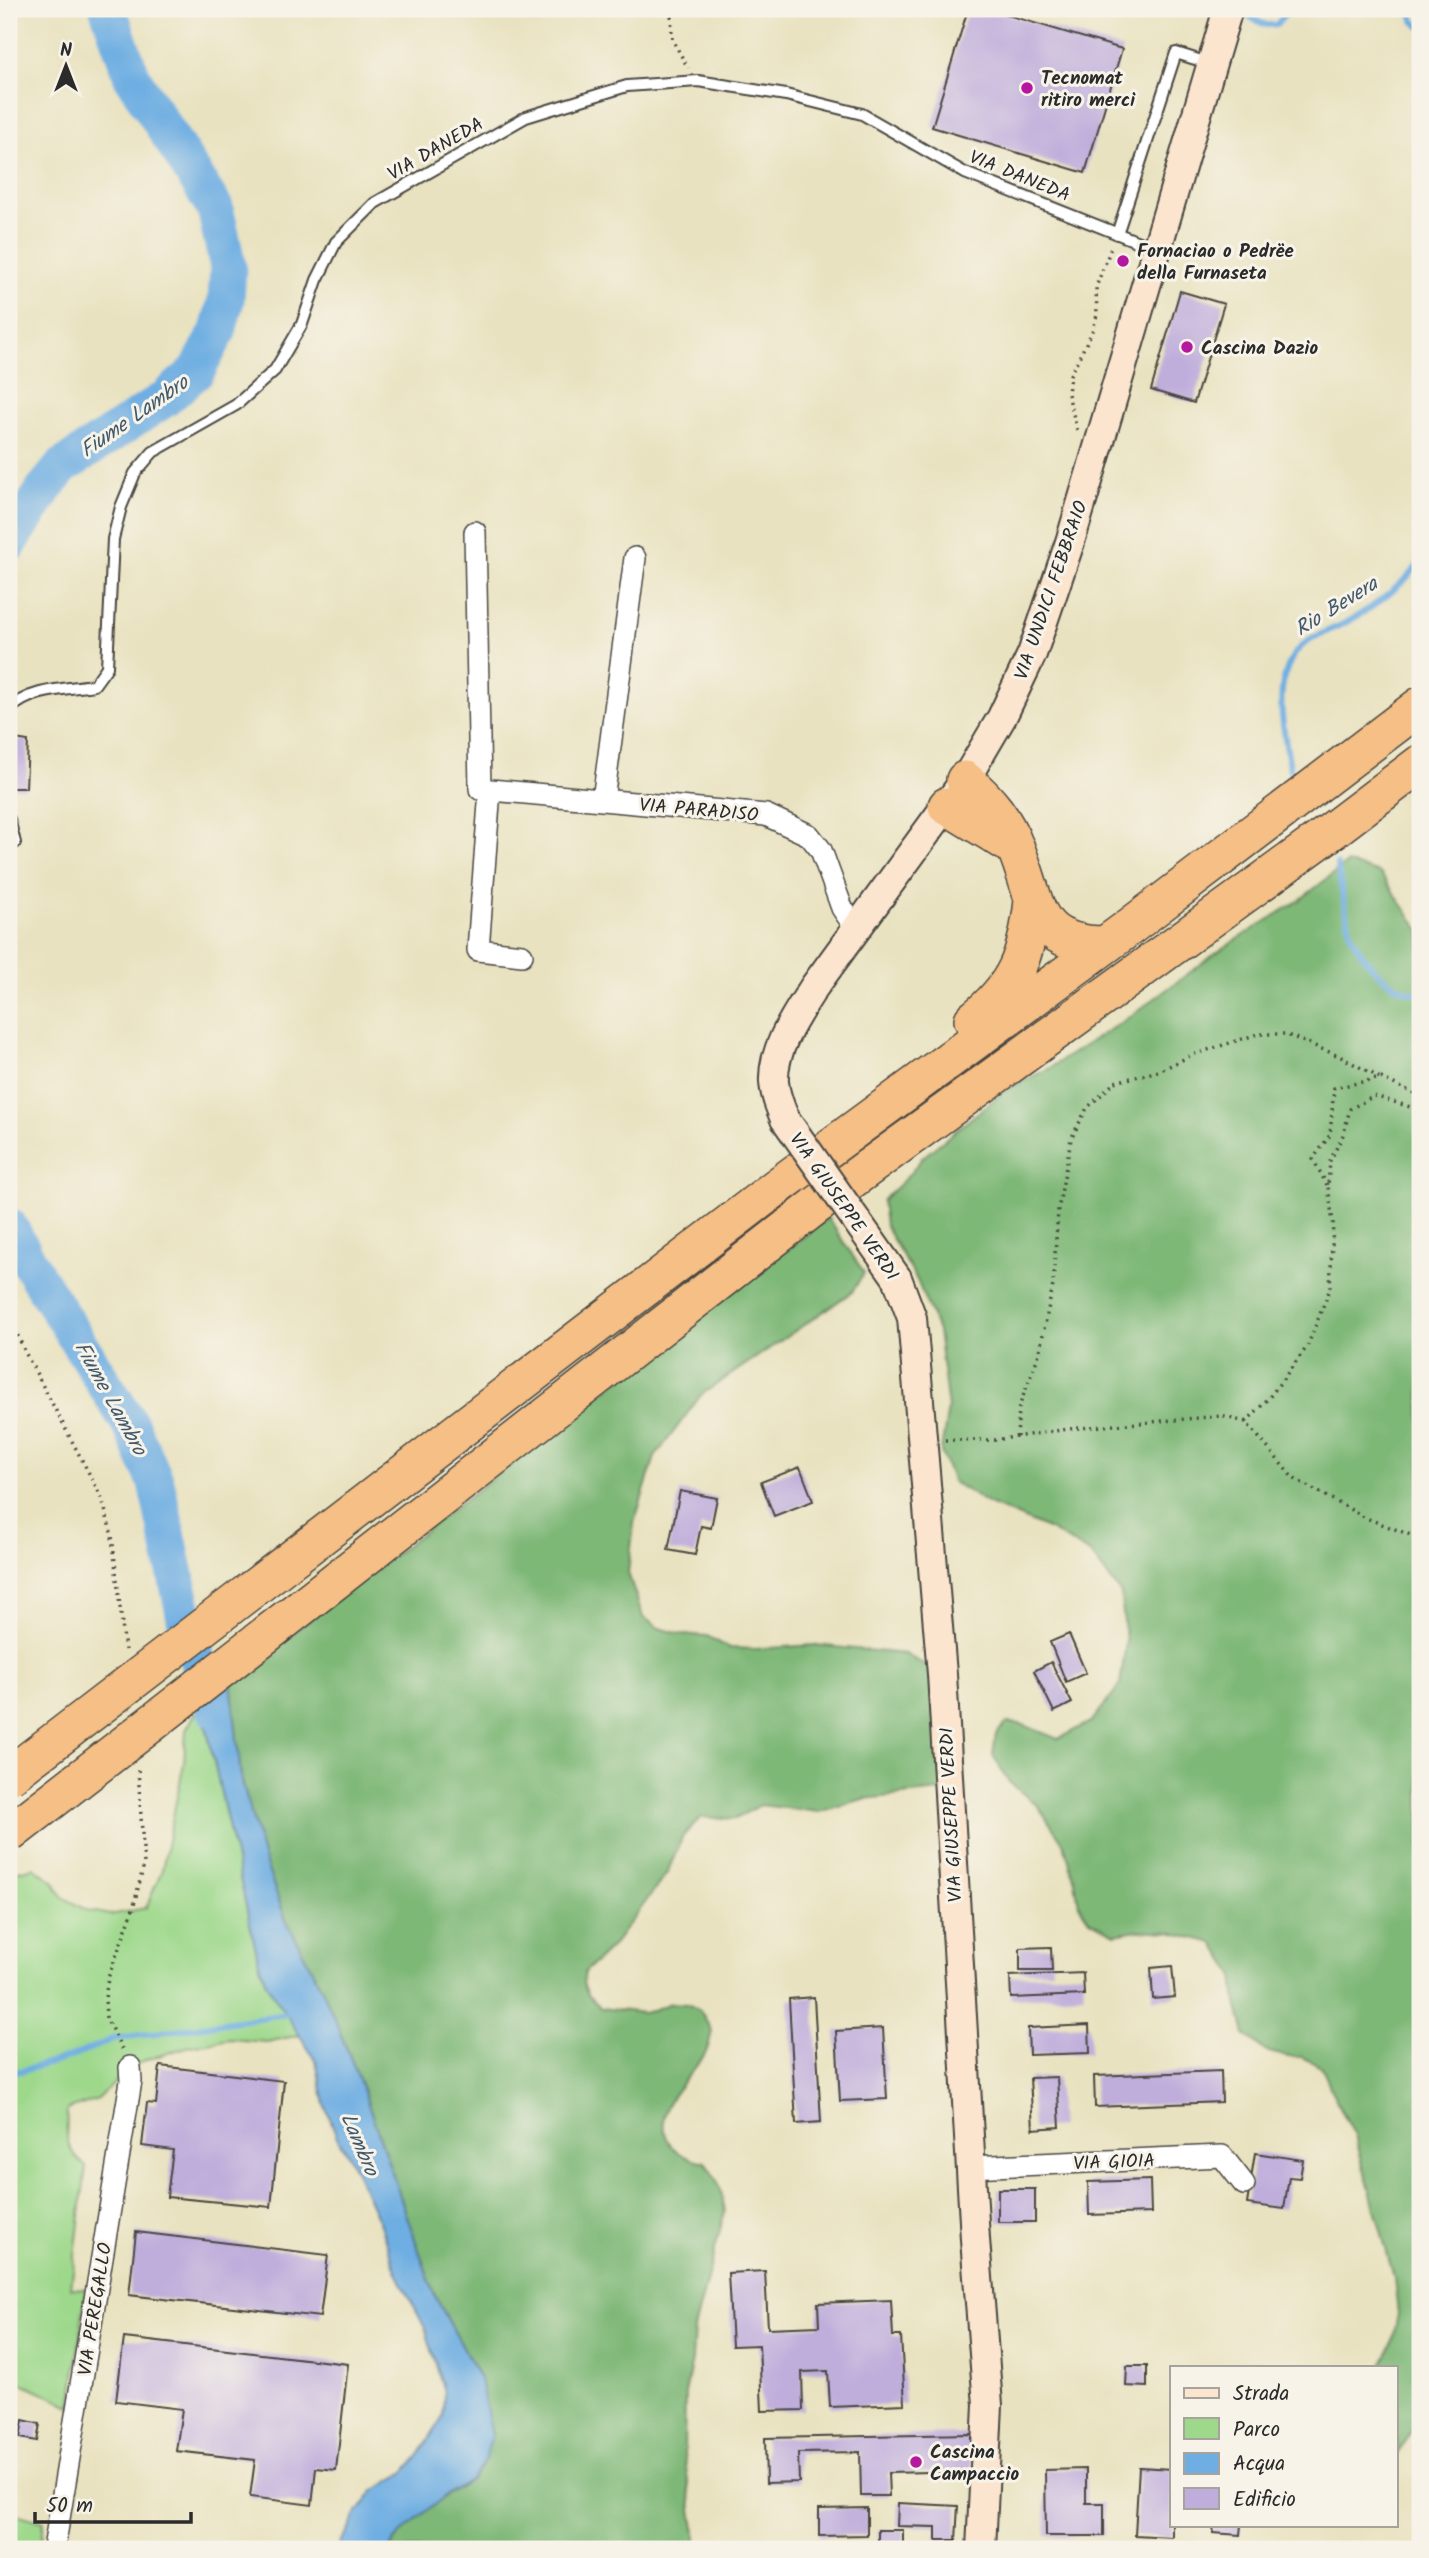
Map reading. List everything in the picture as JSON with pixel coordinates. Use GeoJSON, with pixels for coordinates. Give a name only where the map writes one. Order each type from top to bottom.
{"type":"FeatureCollection","features":[{"type":"Feature","properties":{"kind":"highway"},"geometry":{"type":"LineString","coordinates":[[9,1776],[778,1186],[1105,945],[1420,706]]}},
{"type":"Feature","properties":{"kind":"highway"},"geometry":{"type":"LineString","coordinates":[[9,1834],[817,1205],[1420,764]]}},
{"type":"Feature","properties":{"kind":"highway"},"geometry":{"type":"LineString","coordinates":[[956,793],[1016,848],[1033,901],[1050,928],[1065,939],[1080,944],[1105,945]]}},
{"type":"Feature","properties":{"kind":"highway"},"geometry":{"type":"LineString","coordinates":[[778,1186],[831,1129],[979,1016],[1003,993],[1025,953],[1033,901]]}},
{"type":"Feature","properties":{"kind":"street","name":"VIA UNDICI FEBBRAIO"},"geometry":{"type":"LineString","coordinates":[[785,1119],[777,1099],[774,1081],[776,1061],[781,1048],[814,986],[956,793],[1002,717],[1032,654],[1070,542],[1228,9]]}},
{"type":"Feature","properties":{"kind":"street"},"geometry":{"type":"LineString","coordinates":[[475,532],[481,789],[490,790],[478,950],[522,955]]}},
{"type":"Feature","properties":{"kind":"street"},"geometry":{"type":"LineString","coordinates":[[603,800],[635,558]]}},
{"type":"Feature","properties":{"kind":"street","name":"VIA PARADISO"},"geometry":{"type":"LineString","coordinates":[[490,790],[765,815],[790,824],[809,835],[821,850],[842,908],[856,930]]}},
{"type":"Feature","properties":{"kind":"street","name":"VIA GIUSEPPE VERDI"},"geometry":{"type":"LineString","coordinates":[[785,1119],[897,1279],[912,1318],[942,1674],[988,2405],[981,2549]]}},
{"type":"Feature","properties":{"kind":"street","name":"VIA PEREGALLO"},"geometry":{"type":"LineString","coordinates":[[54,2549],[131,2081],[127,2061]]}},
{"type":"Feature","properties":{"kind":"street","name":"VIA GIOIA"},"geometry":{"type":"LineString","coordinates":[[971,2166],[1222,2157],[1244,2183]]}},
{"type":"Feature","properties":{"kind":"lane"},"geometry":{"type":"LineString","coordinates":[[1117,234],[1175,53],[1212,64]]}},
{"type":"Feature","properties":{"kind":"lane","name":"VIA DANEDA"},"geometry":{"type":"LineString","coordinates":[[9,709],[15,702],[42,694],[93,685],[107,667],[113,539],[121,507],[135,473],[153,452],[236,405],[275,370],[302,324],[317,280],[336,242],[375,203],[526,117],[627,86],[698,81],[786,95],[862,114],[965,173],[1156,249]]}},
{"type":"Feature","properties":{"kind":"lane"},"geometry":{"type":"LineString","coordinates":[[9,819],[15,843]]}},
{"type":"Feature","properties":{"kind":"path"},"geometry":{"type":"LineString","coordinates":[[671,9],[672,39],[680,57],[698,81]]}},
{"type":"Feature","properties":{"kind":"path"},"geometry":{"type":"LineString","coordinates":[[1080,437],[1068,394],[1070,375],[1092,332],[1097,315],[1098,280],[1117,234]]}},
{"type":"Feature","properties":{"kind":"path"},"geometry":{"type":"LineString","coordinates":[[1017,1437],[1018,1407],[1040,1354],[1053,1285],[1058,1210],[1071,1139],[1087,1108],[1115,1082],[1159,1071],[1192,1055],[1258,1034],[1285,1034],[1339,1056],[1420,1097]]}},
{"type":"Feature","properties":{"kind":"path"},"geometry":{"type":"LineString","coordinates":[[1328,1186],[1313,1159],[1330,1135],[1334,1088],[1382,1079]]}},
{"type":"Feature","properties":{"kind":"path"},"geometry":{"type":"LineString","coordinates":[[1246,1422],[1268,1399],[1307,1348],[1330,1289],[1333,1223],[1328,1186],[1330,1161],[1343,1135],[1350,1109],[1374,1096],[1420,1110]]}},
{"type":"Feature","properties":{"kind":"path"},"geometry":{"type":"LineString","coordinates":[[9,1316],[26,1354],[102,1498],[112,1536],[125,1647]]}},
{"type":"Feature","properties":{"kind":"path"},"geometry":{"type":"LineString","coordinates":[[923,1441],[995,1440],[1068,1429],[1221,1416],[1246,1422],[1293,1478],[1366,1518],[1420,1541]]}},
{"type":"Feature","properties":{"kind":"path"},"geometry":{"type":"LineString","coordinates":[[127,2061],[106,2018],[105,1998],[108,1978],[132,1913],[144,1864],[137,1764]]}},
{"type":"Feature","properties":{"kind":"green space"},"geometry":{"type":"Polygon","coordinates":[[[1347,863],[1380,873],[1420,930],[1420,2417],[1398,2452],[1398,2366],[1381,2366],[1392,2344],[1398,2314],[1394,2278],[1355,2136],[1330,2088],[1323,2068],[1303,2057],[1289,2057],[1265,2051],[1245,2034],[1237,2003],[1234,1975],[1214,1943],[1170,1932],[1137,1930],[1115,1934],[1089,1920],[1079,1905],[1064,1844],[1038,1806],[1008,1781],[993,1755],[996,1734],[1007,1723],[1021,1724],[1058,1739],[1092,1721],[1120,1685],[1126,1642],[1121,1594],[1091,1554],[1050,1530],[989,1504],[953,1482],[941,1452],[948,1408],[938,1331],[917,1280],[885,1226],[882,1201],[923,1157],[1007,1089],[1048,1069],[1128,1018],[1219,951],[1301,899],[1347,863]]]}},
{"type":"Feature","properties":{"kind":"green space"},"geometry":{"type":"Polygon","coordinates":[[[828,1218],[864,1273],[852,1292],[701,1395],[655,1457],[634,1523],[628,1573],[643,1617],[659,1628],[681,1634],[707,1636],[729,1648],[815,1645],[905,1654],[942,1674],[949,1790],[863,1799],[819,1812],[760,1805],[735,1819],[701,1817],[683,1836],[667,1873],[615,1943],[585,1972],[583,1983],[588,1995],[601,2008],[644,2013],[671,2003],[687,2004],[700,2010],[712,2031],[709,2045],[700,2062],[669,2102],[663,2124],[669,2142],[677,2151],[705,2162],[720,2186],[725,2211],[694,2329],[692,2360],[685,2393],[684,2454],[698,2549],[390,2549],[415,2519],[472,2479],[480,2379],[434,2294],[363,2089],[324,1993],[286,1920],[263,1856],[241,1778],[231,1681],[828,1218]]]}},
{"type":"Feature","properties":{"kind":"green space"},"geometry":{"type":"Polygon","coordinates":[[[201,1703],[258,1959],[266,1983],[300,2035],[267,2042],[230,2039],[190,2046],[146,2060],[130,2068],[98,2099],[67,2110],[70,2148],[86,2166],[71,2288],[86,2289],[71,2406],[27,2385],[9,2382],[9,1876],[34,1867],[54,1882],[63,1897],[86,1910],[110,1915],[146,1908],[162,1870],[184,1763],[186,1730],[201,1703]]]}},
{"type":"Feature","properties":{"kind":"green space"},"geometry":{"type":"Polygon","coordinates":[[[9,2512],[44,2522],[41,2549],[9,2549],[9,2512]]]}},
{"type":"Feature","properties":{"kind":"water","name":"Lambro"},"geometry":{"type":"Polygon","coordinates":[[[231,1681],[241,1778],[263,1856],[286,1920],[324,1993],[363,2089],[434,2294],[480,2379],[492,2435],[485,2460],[472,2479],[445,2496],[417,2519],[394,2541],[390,2549],[338,2549],[356,2515],[373,2492],[405,2472],[419,2455],[443,2416],[444,2392],[426,2330],[397,2273],[379,2222],[350,2159],[337,2137],[325,2105],[316,2061],[266,1983],[258,1959],[201,1703],[231,1681]]]}},
{"type":"Feature","properties":{"kind":"building","name":"Tecnomat ritiro merci"},"geometry":{"type":"Polygon","coordinates":[[[968,9],[987,9],[1122,49],[1085,173],[932,127],[968,9]]]}},
{"type":"Feature","properties":{"kind":"building","name":"Cascina Dazio"},"geometry":{"type":"Polygon","coordinates":[[[1180,291],[1224,304],[1194,403],[1151,390],[1180,291]]]}},
{"type":"Feature","properties":{"kind":"building"},"geometry":{"type":"Polygon","coordinates":[[[9,738],[28,741],[26,788],[9,788],[9,738]]]}},
{"type":"Feature","properties":{"kind":"building"},"geometry":{"type":"Polygon","coordinates":[[[800,1467],[813,1501],[774,1516],[761,1482],[800,1467]]]}},
{"type":"Feature","properties":{"kind":"building"},"geometry":{"type":"Polygon","coordinates":[[[680,1491],[717,1498],[711,1528],[701,1526],[695,1555],[668,1550],[680,1491]]]}},
{"type":"Feature","properties":{"kind":"building"},"geometry":{"type":"Polygon","coordinates":[[[1069,1634],[1086,1673],[1066,1682],[1050,1642],[1069,1634]]]}},
{"type":"Feature","properties":{"kind":"building"},"geometry":{"type":"Polygon","coordinates":[[[1051,1662],[1072,1703],[1054,1712],[1034,1671],[1051,1662]]]}},
{"type":"Feature","properties":{"kind":"building"},"geometry":{"type":"Polygon","coordinates":[[[1051,1947],[1052,1971],[1020,1971],[1020,1948],[1051,1947]]]}},
{"type":"Feature","properties":{"kind":"building"},"geometry":{"type":"Polygon","coordinates":[[[1172,1966],[1175,1997],[1153,1999],[1151,1968],[1172,1966]]]}},
{"type":"Feature","properties":{"kind":"building"},"geometry":{"type":"Polygon","coordinates":[[[1083,1973],[1084,1995],[1011,1998],[1010,1976],[1083,1973]]]}},
{"type":"Feature","properties":{"kind":"building"},"geometry":{"type":"Polygon","coordinates":[[[814,1997],[821,2122],[796,2124],[789,1999],[814,1997]]]}},
{"type":"Feature","properties":{"kind":"building"},"geometry":{"type":"Polygon","coordinates":[[[1089,2025],[1090,2053],[1029,2055],[1028,2028],[1089,2025]]]}},
{"type":"Feature","properties":{"kind":"building"},"geometry":{"type":"Polygon","coordinates":[[[883,2028],[887,2099],[840,2101],[836,2031],[883,2028]]]}},
{"type":"Feature","properties":{"kind":"building"},"geometry":{"type":"Polygon","coordinates":[[[160,2066],[284,2081],[271,2207],[167,2197],[173,2150],[142,2146],[147,2103],[156,2104],[160,2066]]]}},
{"type":"Feature","properties":{"kind":"building"},"geometry":{"type":"Polygon","coordinates":[[[1221,2071],[1222,2102],[1095,2107],[1094,2076],[1221,2071]]]}},
{"type":"Feature","properties":{"kind":"building"},"geometry":{"type":"Polygon","coordinates":[[[1057,2077],[1060,2127],[1033,2129],[1030,2078],[1057,2077]]]}},
{"type":"Feature","properties":{"kind":"building"},"geometry":{"type":"Polygon","coordinates":[[[1255,2153],[1303,2160],[1300,2178],[1289,2177],[1284,2209],[1247,2204],[1255,2153]]]}},
{"type":"Feature","properties":{"kind":"building"},"geometry":{"type":"Polygon","coordinates":[[[1150,2180],[1151,2213],[1089,2215],[1088,2182],[1150,2180]]]}},
{"type":"Feature","properties":{"kind":"building"},"geometry":{"type":"Polygon","coordinates":[[[998,2189],[1035,2189],[1035,2222],[998,2222],[998,2189]]]}},
{"type":"Feature","properties":{"kind":"building"},"geometry":{"type":"Polygon","coordinates":[[[136,2232],[328,2255],[320,2317],[129,2295],[136,2232]]]}},
{"type":"Feature","properties":{"kind":"building"},"geometry":{"type":"Polygon","coordinates":[[[765,2271],[768,2328],[819,2326],[818,2303],[891,2300],[893,2336],[901,2336],[905,2404],[830,2407],[828,2371],[802,2372],[803,2410],[762,2411],[759,2345],[732,2346],[728,2273],[765,2271]]]}},
{"type":"Feature","properties":{"kind":"building"},"geometry":{"type":"Polygon","coordinates":[[[124,2338],[348,2364],[336,2470],[316,2468],[312,2505],[250,2497],[255,2460],[176,2451],[182,2409],[116,2401],[124,2338]]]}},
{"type":"Feature","properties":{"kind":"building"},"geometry":{"type":"Polygon","coordinates":[[[1127,2366],[1147,2366],[1147,2387],[1126,2386],[1127,2366]]]}},
{"type":"Feature","properties":{"kind":"building"},"geometry":{"type":"Polygon","coordinates":[[[23,2420],[40,2424],[37,2441],[20,2438],[23,2420]]]}},
{"type":"Feature","properties":{"kind":"building","name":"Cascina Campaccio"},"geometry":{"type":"Polygon","coordinates":[[[971,2434],[972,2471],[888,2473],[889,2496],[861,2496],[860,2452],[798,2453],[799,2482],[766,2483],[765,2438],[971,2434]]]}},
{"type":"Feature","properties":{"kind":"building"},"geometry":{"type":"Polygon","coordinates":[[[1139,2467],[1170,2469],[1172,2537],[1135,2535],[1139,2467]]]}},
{"type":"Feature","properties":{"kind":"building"},"geometry":{"type":"Polygon","coordinates":[[[1086,2469],[1086,2503],[1104,2503],[1104,2536],[1046,2536],[1045,2470],[1086,2469]]]}},
{"type":"Feature","properties":{"kind":"building"},"geometry":{"type":"Polygon","coordinates":[[[898,2503],[958,2506],[956,2540],[936,2540],[936,2527],[897,2526],[898,2503]]]}},
{"type":"Feature","properties":{"kind":"building"},"geometry":{"type":"Polygon","coordinates":[[[867,2508],[867,2535],[819,2536],[819,2509],[867,2508]]]}},
{"type":"Feature","properties":{"kind":"building"},"geometry":{"type":"Polygon","coordinates":[[[1214,2526],[1241,2526],[1240,2535],[1213,2533],[1214,2526]]]}},
{"type":"Feature","properties":{"kind":"building"},"geometry":{"type":"Polygon","coordinates":[[[878,2530],[903,2530],[903,2549],[878,2549],[878,2530]]]}},
{"type":"Feature","properties":{"kind":"waterway","name":"Fiume Lambro"},"geometry":{"type":"LineString","coordinates":[[9,544],[62,467],[166,398],[197,371],[218,331],[226,300],[228,267],[215,208],[132,77],[108,9]]}},
{"type":"Feature","properties":{"kind":"waterway","name":"Rio Bevera"},"geometry":{"type":"LineString","coordinates":[[1243,14],[1266,25],[1276,25],[1290,9]]}},
{"type":"Feature","properties":{"kind":"waterway","name":"Rio Bevera"},"geometry":{"type":"LineString","coordinates":[[1409,9],[1420,27]]}},
{"type":"Feature","properties":{"kind":"waterway","name":"Rio Bevera"},"geometry":{"type":"LineString","coordinates":[[1290,769],[1281,700],[1284,678],[1295,653],[1312,639],[1354,618],[1381,600],[1420,563]]}},
{"type":"Feature","properties":{"kind":"waterway","name":"Rio Bevera"},"geometry":{"type":"LineString","coordinates":[[1337,865],[1349,926],[1360,951],[1381,976],[1399,988],[1420,994]]}},
{"type":"Feature","properties":{"kind":"waterway","name":"Fiume Lambro"},"geometry":{"type":"LineString","coordinates":[[9,1226],[38,1278],[131,1426],[156,1482],[189,1636],[215,1709]]}},
{"type":"Feature","properties":{"kind":"waterway"},"geometry":{"type":"LineString","coordinates":[[9,2071],[22,2071],[71,2057],[113,2039],[293,2013]]}},
{"type":"Feature","properties":{"kind":"place","name":"Tecnomat ritiro merci"},"geometry":{"type":"Point","coordinates":[1027,88]}},
{"type":"Feature","properties":{"kind":"place","name":"Fornaciao o Pedrëe della Furnaseta"},"geometry":{"type":"Point","coordinates":[1123,261]}},
{"type":"Feature","properties":{"kind":"place","name":"Cascina Dazio"},"geometry":{"type":"Point","coordinates":[1187,347]}},
{"type":"Feature","properties":{"kind":"place","name":"Cascina Campaccio"},"geometry":{"type":"Point","coordinates":[916,2462]}}]}
